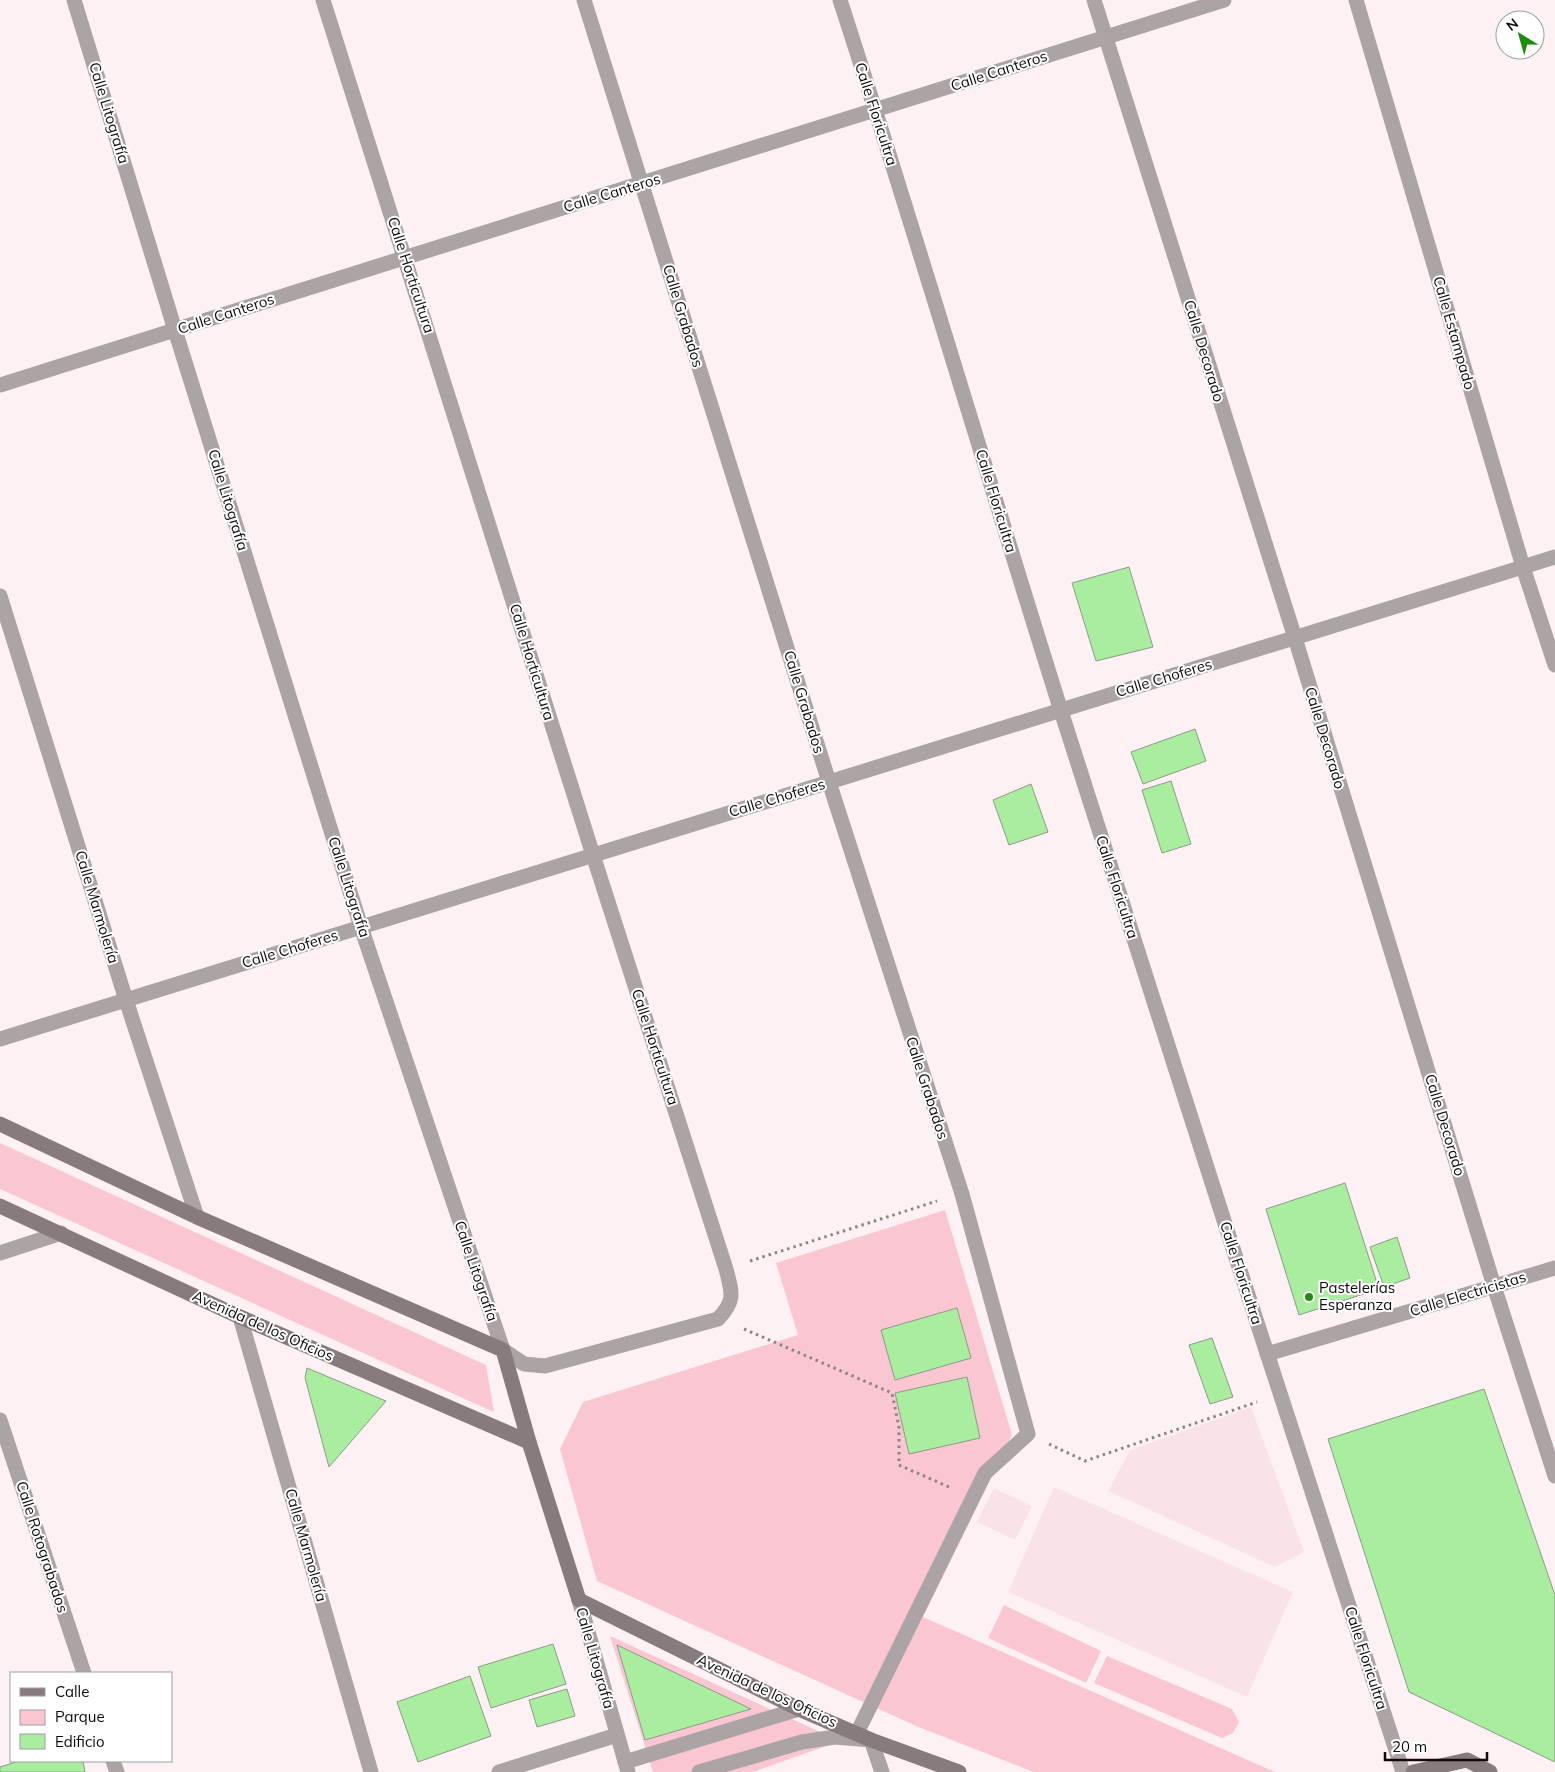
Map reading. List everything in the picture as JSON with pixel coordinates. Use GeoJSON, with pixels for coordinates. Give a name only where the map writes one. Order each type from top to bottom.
{"type":"FeatureCollection","features":[{"type":"Feature","properties":{"kind":"street","name":"Calle Litografía"},"geometry":{"type":"LineString","coordinates":[[74,0],[361,927],[503,1350],[529,1442],[579,1600],[627,1767]]}},
{"type":"Feature","properties":{"kind":"street","name":"Calle Horticultura"},"geometry":{"type":"LineString","coordinates":[[323,0],[726,1269],[733,1296],[727,1309],[718,1319]]}},
{"type":"Feature","properties":{"kind":"street","name":"Calle Grabados"},"geometry":{"type":"LineString","coordinates":[[584,0],[829,782],[962,1194],[1028,1434]]}},
{"type":"Feature","properties":{"kind":"street","name":"Calle Floricultra"},"geometry":{"type":"LineString","coordinates":[[840,0],[876,110],[1061,710],[1266,1354],[1403,1772]]}},
{"type":"Feature","properties":{"kind":"street","name":"Calle Decorado"},"geometry":{"type":"LineString","coordinates":[[1094,0],[1295,638],[1494,1286],[1555,1476]]}},
{"type":"Feature","properties":{"kind":"street","name":"Calle Canteros"},"geometry":{"type":"LineString","coordinates":[[0,385],[1224,0]]}},
{"type":"Feature","properties":{"kind":"street","name":"Calle Estampado"},"geometry":{"type":"LineString","coordinates":[[1356,0],[1524,567],[1555,665]]}},
{"type":"Feature","properties":{"kind":"street","name":"Calle Choferes"},"geometry":{"type":"LineString","coordinates":[[0,1039],[1555,557]]}},
{"type":"Feature","properties":{"kind":"street","name":"Calle Marmolería"},"geometry":{"type":"LineString","coordinates":[[0,596],[126,1000],[197,1217]]}},
{"type":"Feature","properties":{"kind":"street"},"geometry":{"type":"LineString","coordinates":[[0,1124],[197,1217],[503,1350],[524,1364],[545,1366],[718,1319]]}},
{"type":"Feature","properties":{"kind":"street","name":"Avenida de los Oficios"},"geometry":{"type":"LineString","coordinates":[[0,1206],[240,1317],[529,1442]]}},
{"type":"Feature","properties":{"kind":"street"},"geometry":{"type":"LineString","coordinates":[[0,1254],[61,1233]]}},
{"type":"Feature","properties":{"kind":"street","name":"Calle Electricistas"},"geometry":{"type":"LineString","coordinates":[[1266,1354],[1555,1268]]}},
{"type":"Feature","properties":{"kind":"street","name":"Calle Marmolería"},"geometry":{"type":"LineString","coordinates":[[240,1317],[371,1772]]}},
{"type":"Feature","properties":{"kind":"street","name":"Calle Rotograbados"},"geometry":{"type":"LineString","coordinates":[[0,1420],[84,1672]]}},
{"type":"Feature","properties":{"kind":"street"},"geometry":{"type":"LineString","coordinates":[[857,1733],[985,1474],[1028,1434]]}},
{"type":"Feature","properties":{"kind":"street","name":"Avenida de los Oficios"},"geometry":{"type":"LineString","coordinates":[[579,1600],[799,1709],[871,1740],[959,1772]]}},
{"type":"Feature","properties":{"kind":"street"},"geometry":{"type":"LineString","coordinates":[[627,1767],[799,1709]]}},
{"type":"Feature","properties":{"kind":"street"},"geometry":{"type":"LineString","coordinates":[[499,1772],[617,1735]]}},
{"type":"Feature","properties":{"kind":"street"},"geometry":{"type":"LineString","coordinates":[[699,1772],[802,1742],[835,1738],[871,1740],[882,1772]]}},
{"type":"Feature","properties":{"kind":"street"},"geometry":{"type":"LineString","coordinates":[[1413,1772],[1467,1760],[1490,1772]]}},
{"type":"Feature","properties":{"kind":"path"},"geometry":{"type":"LineString","coordinates":[[726,1269],[962,1194]]}},
{"type":"Feature","properties":{"kind":"path"},"geometry":{"type":"LineString","coordinates":[[718,1319],[767,1338],[892,1393],[899,1427],[899,1465],[974,1498]]}},
{"type":"Feature","properties":{"kind":"path"},"geometry":{"type":"LineString","coordinates":[[1028,1434],[1085,1461],[1279,1394]]}},
{"type":"Feature","properties":{"kind":"shaded area"},"geometry":{"type":"Polygon","coordinates":[[[1251,1407],[1304,1552],[1275,1567],[1108,1491],[1130,1450],[1251,1407]]]}},
{"type":"Feature","properties":{"kind":"shaded area"},"geometry":{"type":"Polygon","coordinates":[[[1054,1487],[1293,1592],[1247,1697],[1008,1592],[1054,1487]]]}},
{"type":"Feature","properties":{"kind":"shaded area"},"geometry":{"type":"Polygon","coordinates":[[[994,1488],[1032,1506],[1015,1540],[977,1522],[994,1488]]]}},
{"type":"Feature","properties":{"kind":"green space"},"geometry":{"type":"Polygon","coordinates":[[[0,1143],[486,1365],[494,1412],[0,1189],[0,1143]]]}},
{"type":"Feature","properties":{"kind":"green space"},"geometry":{"type":"Polygon","coordinates":[[[945,1210],[1012,1435],[923,1617],[1275,1772],[1034,1772],[916,1726],[597,1581],[560,1449],[583,1402],[798,1335],[776,1263],[945,1210]]]}},
{"type":"Feature","properties":{"kind":"green space"},"geometry":{"type":"Polygon","coordinates":[[[1004,1605],[1101,1651],[1086,1683],[988,1638],[1004,1605]]]}},
{"type":"Feature","properties":{"kind":"green space"},"geometry":{"type":"Polygon","coordinates":[[[610,1636],[840,1741],[753,1772],[653,1772],[610,1636]]]}},
{"type":"Feature","properties":{"kind":"green space"},"geometry":{"type":"Polygon","coordinates":[[[1107,1656],[1232,1709],[1239,1722],[1233,1733],[1222,1738],[1094,1683],[1107,1656]]]}},
{"type":"Feature","properties":{"kind":"building"},"geometry":{"type":"Polygon","coordinates":[[[1129,567],[1153,647],[1096,661],[1072,583],[1129,567]]]}},
{"type":"Feature","properties":{"kind":"building"},"geometry":{"type":"Polygon","coordinates":[[[1195,729],[1206,761],[1143,784],[1131,752],[1195,729]]]}},
{"type":"Feature","properties":{"kind":"building"},"geometry":{"type":"Polygon","coordinates":[[[1171,781],[1191,844],[1162,853],[1142,790],[1171,781]]]}},
{"type":"Feature","properties":{"kind":"building"},"geometry":{"type":"Polygon","coordinates":[[[1031,784],[1048,832],[1009,845],[993,800],[1031,784]]]}},
{"type":"Feature","properties":{"kind":"building"},"geometry":{"type":"Polygon","coordinates":[[[1345,1183],[1379,1289],[1299,1315],[1266,1209],[1345,1183]]]}},
{"type":"Feature","properties":{"kind":"building"},"geometry":{"type":"Polygon","coordinates":[[[1397,1237],[1410,1278],[1384,1287],[1370,1247],[1397,1237]]]}},
{"type":"Feature","properties":{"kind":"building"},"geometry":{"type":"Polygon","coordinates":[[[957,1308],[971,1358],[895,1380],[881,1330],[957,1308]]]}},
{"type":"Feature","properties":{"kind":"building"},"geometry":{"type":"Polygon","coordinates":[[[1212,1338],[1233,1397],[1210,1404],[1189,1345],[1212,1338]]]}},
{"type":"Feature","properties":{"kind":"building"},"geometry":{"type":"Polygon","coordinates":[[[307,1368],[386,1401],[329,1467],[305,1378],[307,1368]]]}},
{"type":"Feature","properties":{"kind":"building"},"geometry":{"type":"Polygon","coordinates":[[[967,1377],[980,1438],[909,1454],[895,1393],[967,1377]]]}},
{"type":"Feature","properties":{"kind":"building"},"geometry":{"type":"Polygon","coordinates":[[[1484,1389],[1555,1595],[1555,1762],[1409,1692],[1328,1439],[1484,1389]]]}},
{"type":"Feature","properties":{"kind":"building"},"geometry":{"type":"Polygon","coordinates":[[[553,1644],[566,1684],[491,1708],[478,1667],[553,1644]]]}},
{"type":"Feature","properties":{"kind":"building"},"geometry":{"type":"Polygon","coordinates":[[[617,1645],[751,1709],[645,1740],[617,1645]]]}},
{"type":"Feature","properties":{"kind":"building"},"geometry":{"type":"Polygon","coordinates":[[[470,1676],[491,1736],[418,1762],[397,1702],[470,1676]]]}},
{"type":"Feature","properties":{"kind":"building"},"geometry":{"type":"Polygon","coordinates":[[[567,1689],[575,1716],[537,1727],[529,1700],[567,1689]]]}},
{"type":"Feature","properties":{"kind":"building"},"geometry":{"type":"Polygon","coordinates":[[[16,1762],[83,1762],[85,1772],[0,1772],[0,1767],[16,1762]]]}},
{"type":"Feature","properties":{"kind":"place","name":"Pastelerías Esperanza"},"geometry":{"type":"Point","coordinates":[1309,1297]}}]}
